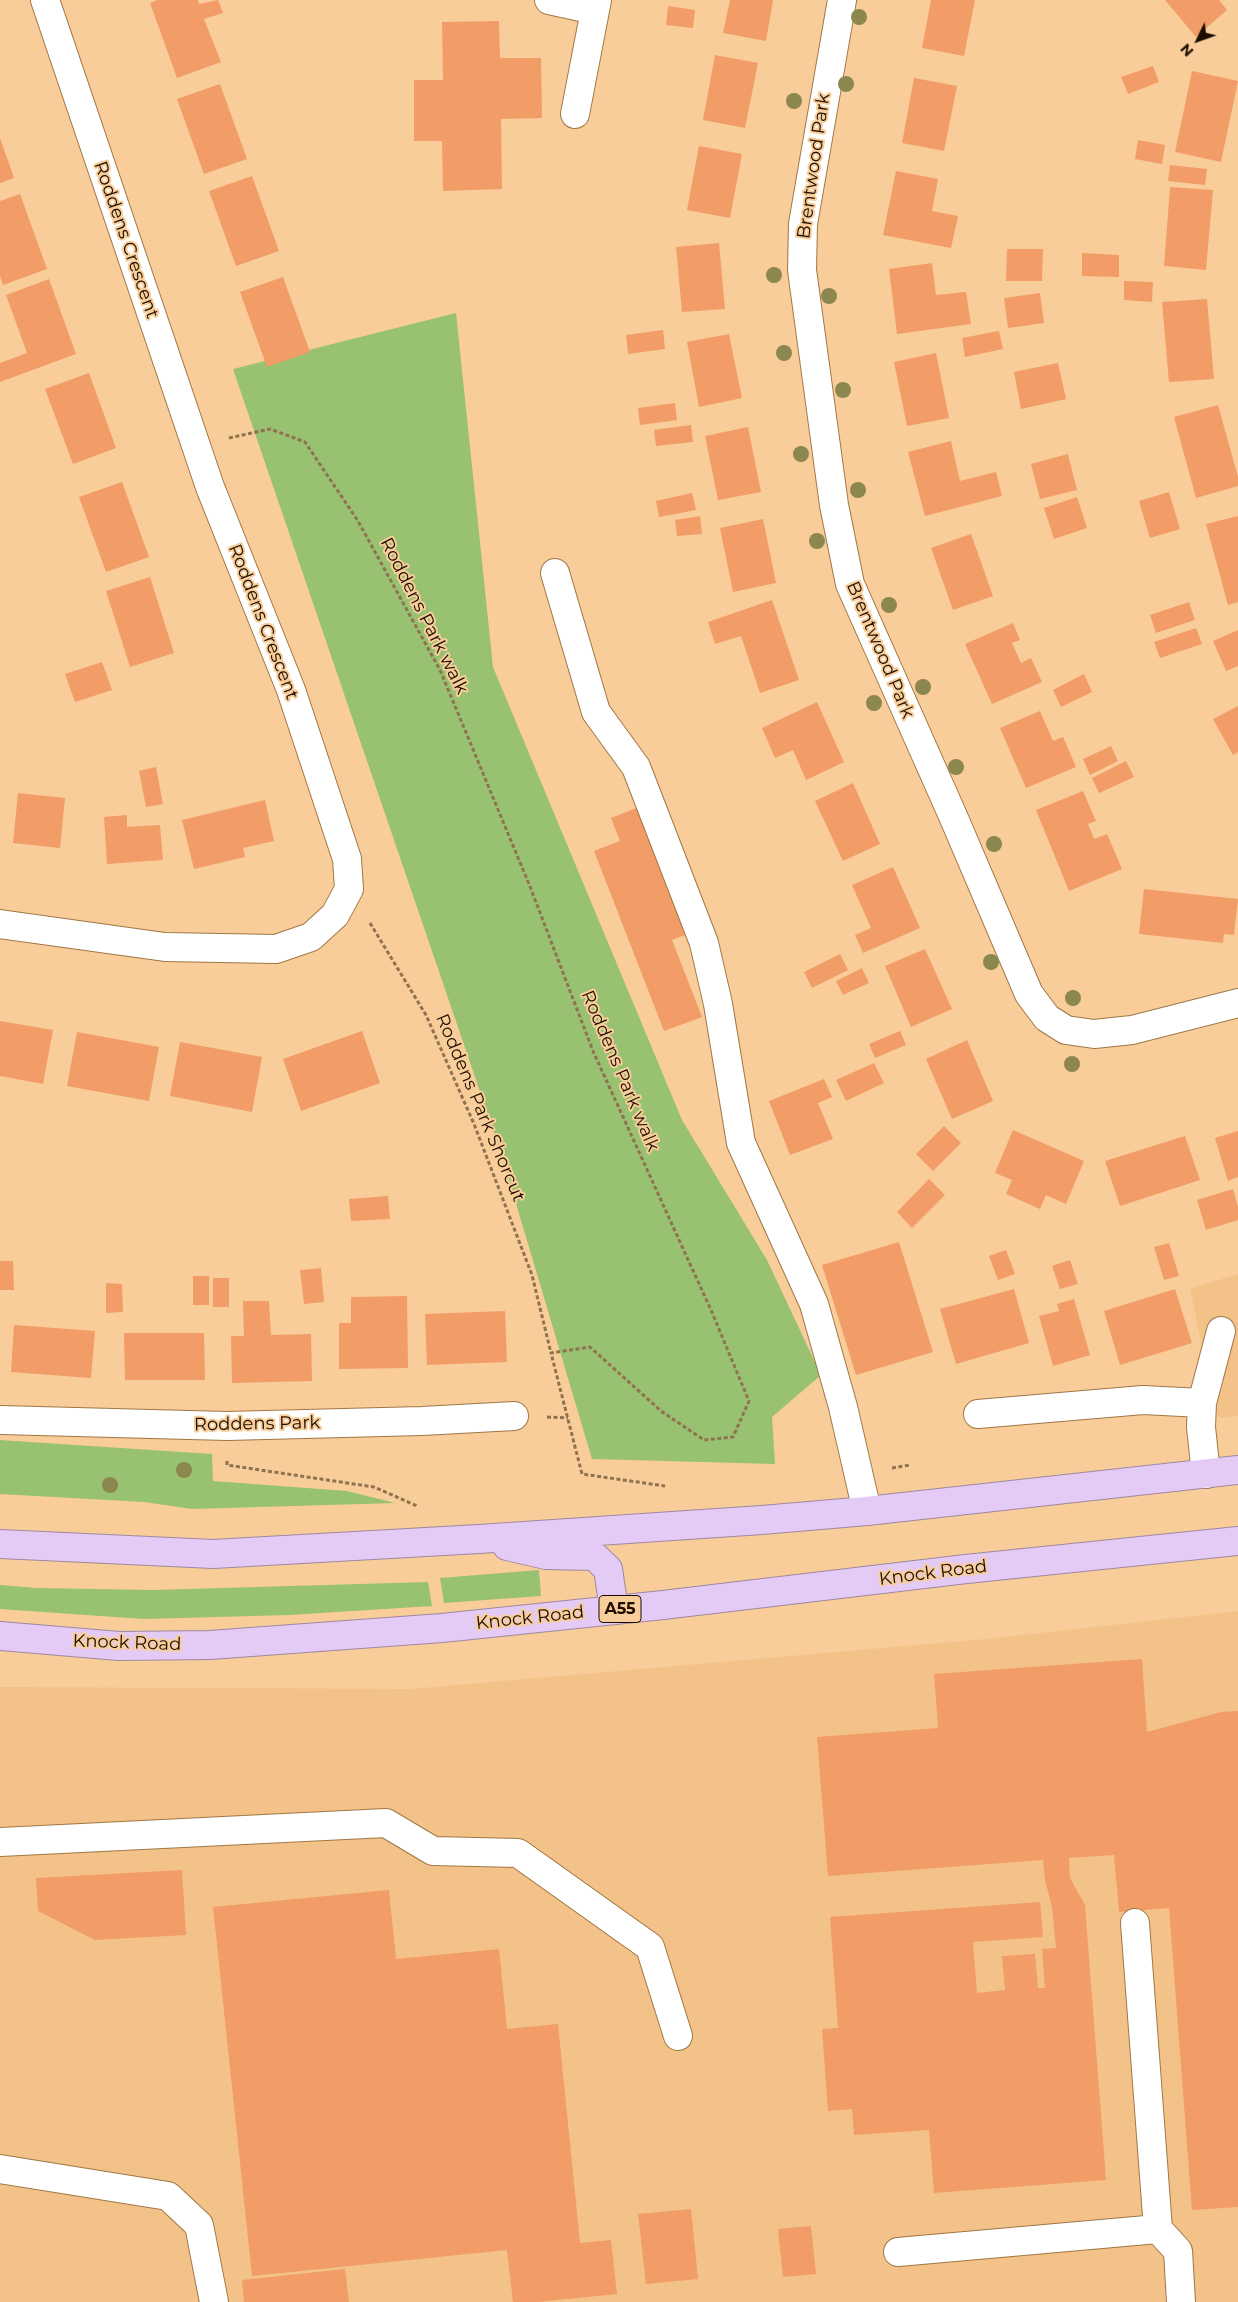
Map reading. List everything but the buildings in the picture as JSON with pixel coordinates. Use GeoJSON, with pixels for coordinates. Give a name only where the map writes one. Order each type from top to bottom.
{"type":"FeatureCollection","features":[{"type":"Feature","properties":{"kind":"highway"},"geometry":{"type":"LineString","coordinates":[[0,1544],[213,1554],[479,1539],[867,1511],[1238,1470]]}},
{"type":"Feature","properties":{"kind":"highway"},"geometry":{"type":"LineString","coordinates":[[479,1539],[546,1555],[594,1556],[608,1569],[614,1610]]}},
{"type":"Feature","properties":{"kind":"highway","name":"Knock Road"},"geometry":{"type":"LineString","coordinates":[[0,1636],[119,1646],[210,1644],[442,1628],[966,1569],[1238,1541]]}},
{"type":"Feature","properties":{"kind":"street","name":"Roddens Crescent"},"geometry":{"type":"LineString","coordinates":[[44,0],[210,487],[291,690],[347,858],[349,889]]}},
{"type":"Feature","properties":{"kind":"street"},"geometry":{"type":"LineString","coordinates":[[549,0],[596,5],[574,114]]}},
{"type":"Feature","properties":{"kind":"street","name":"Brentwood Park"},"geometry":{"type":"LineString","coordinates":[[842,0],[808,186],[803,224],[802,270],[834,505],[850,584],[954,816],[1029,994],[1047,1018],[1066,1030],[1094,1034],[1132,1030],[1238,1003]]}},
{"type":"Feature","properties":{"kind":"street"},"geometry":{"type":"LineString","coordinates":[[555,573],[596,712],[636,767],[704,943],[718,1004],[741,1143],[814,1304],[843,1407],[867,1511]]}},
{"type":"Feature","properties":{"kind":"street"},"geometry":{"type":"LineString","coordinates":[[0,924],[165,947],[276,949],[310,937],[335,915],[349,889]]}},
{"type":"Feature","properties":{"kind":"street"},"geometry":{"type":"LineString","coordinates":[[1206,1474],[1200,1427],[1202,1403],[1221,1331]]}},
{"type":"Feature","properties":{"kind":"street"},"geometry":{"type":"LineString","coordinates":[[978,1414],[1143,1400],[1202,1403]]}},
{"type":"Feature","properties":{"kind":"street","name":"Roddens Park"},"geometry":{"type":"LineString","coordinates":[[0,1420],[227,1426],[514,1416]]}},
{"type":"Feature","properties":{"kind":"street"},"geometry":{"type":"LineString","coordinates":[[0,1842],[386,1823],[433,1851],[518,1853],[650,1947],[678,2036]]}},
{"type":"Feature","properties":{"kind":"street"},"geometry":{"type":"LineString","coordinates":[[1134,1923],[1158,2229],[1178,2251],[1181,2302]]}},
{"type":"Feature","properties":{"kind":"street"},"geometry":{"type":"LineString","coordinates":[[0,2169],[168,2196],[199,2225],[214,2302]]}},
{"type":"Feature","properties":{"kind":"street"},"geometry":{"type":"LineString","coordinates":[[898,2252],[1158,2229]]}},
{"type":"Feature","properties":{"kind":"path","name":"Roddens Park walk"},"geometry":{"type":"LineString","coordinates":[[195,444],[270,429],[304,442],[358,521],[440,670],[529,884],[593,1051],[711,1310],[749,1401],[733,1437],[704,1440],[661,1411],[590,1347],[552,1353]]}},
{"type":"Feature","properties":{"kind":"path","name":"Roddens Park Shorcut"},"geometry":{"type":"LineString","coordinates":[[349,889],[426,1015],[474,1124],[532,1275],[552,1353]]}},
{"type":"Feature","properties":{"kind":"path"},"geometry":{"type":"LineString","coordinates":[[552,1353],[582,1474],[665,1486]]}},
{"type":"Feature","properties":{"kind":"path"},"geometry":{"type":"LineString","coordinates":[[227,1426],[227,1465],[374,1487],[423,1509]]}},
{"type":"Feature","properties":{"kind":"shaded area"},"geometry":{"type":"Polygon","coordinates":[[[1238,1274],[1238,1416],[1220,1418],[1195,1383],[1204,1355],[1190,1289],[1238,1274]]]}},
{"type":"Feature","properties":{"kind":"shaded area"},"geometry":{"type":"Polygon","coordinates":[[[1238,1611],[1238,2302],[0,2302],[0,1687],[411,1689],[986,1639],[1238,1611]]]}},
{"type":"Feature","properties":{"kind":"green space"},"geometry":{"type":"Polygon","coordinates":[[[456,313],[493,667],[682,1120],[767,1260],[821,1375],[772,1417],[775,1464],[592,1459],[501,1153],[233,369],[456,313]]]}},
{"type":"Feature","properties":{"kind":"green space"},"geometry":{"type":"Polygon","coordinates":[[[0,1440],[212,1454],[213,1481],[347,1491],[395,1503],[192,1509],[144,1502],[0,1494],[0,1440]]]}},
{"type":"Feature","properties":{"kind":"green space"},"geometry":{"type":"Polygon","coordinates":[[[539,1570],[541,1596],[444,1603],[440,1578],[539,1570]]]}},
{"type":"Feature","properties":{"kind":"green space"},"geometry":{"type":"Polygon","coordinates":[[[428,1582],[432,1606],[289,1615],[144,1619],[0,1609],[0,1585],[36,1588],[154,1590],[428,1582]]]}}]}
